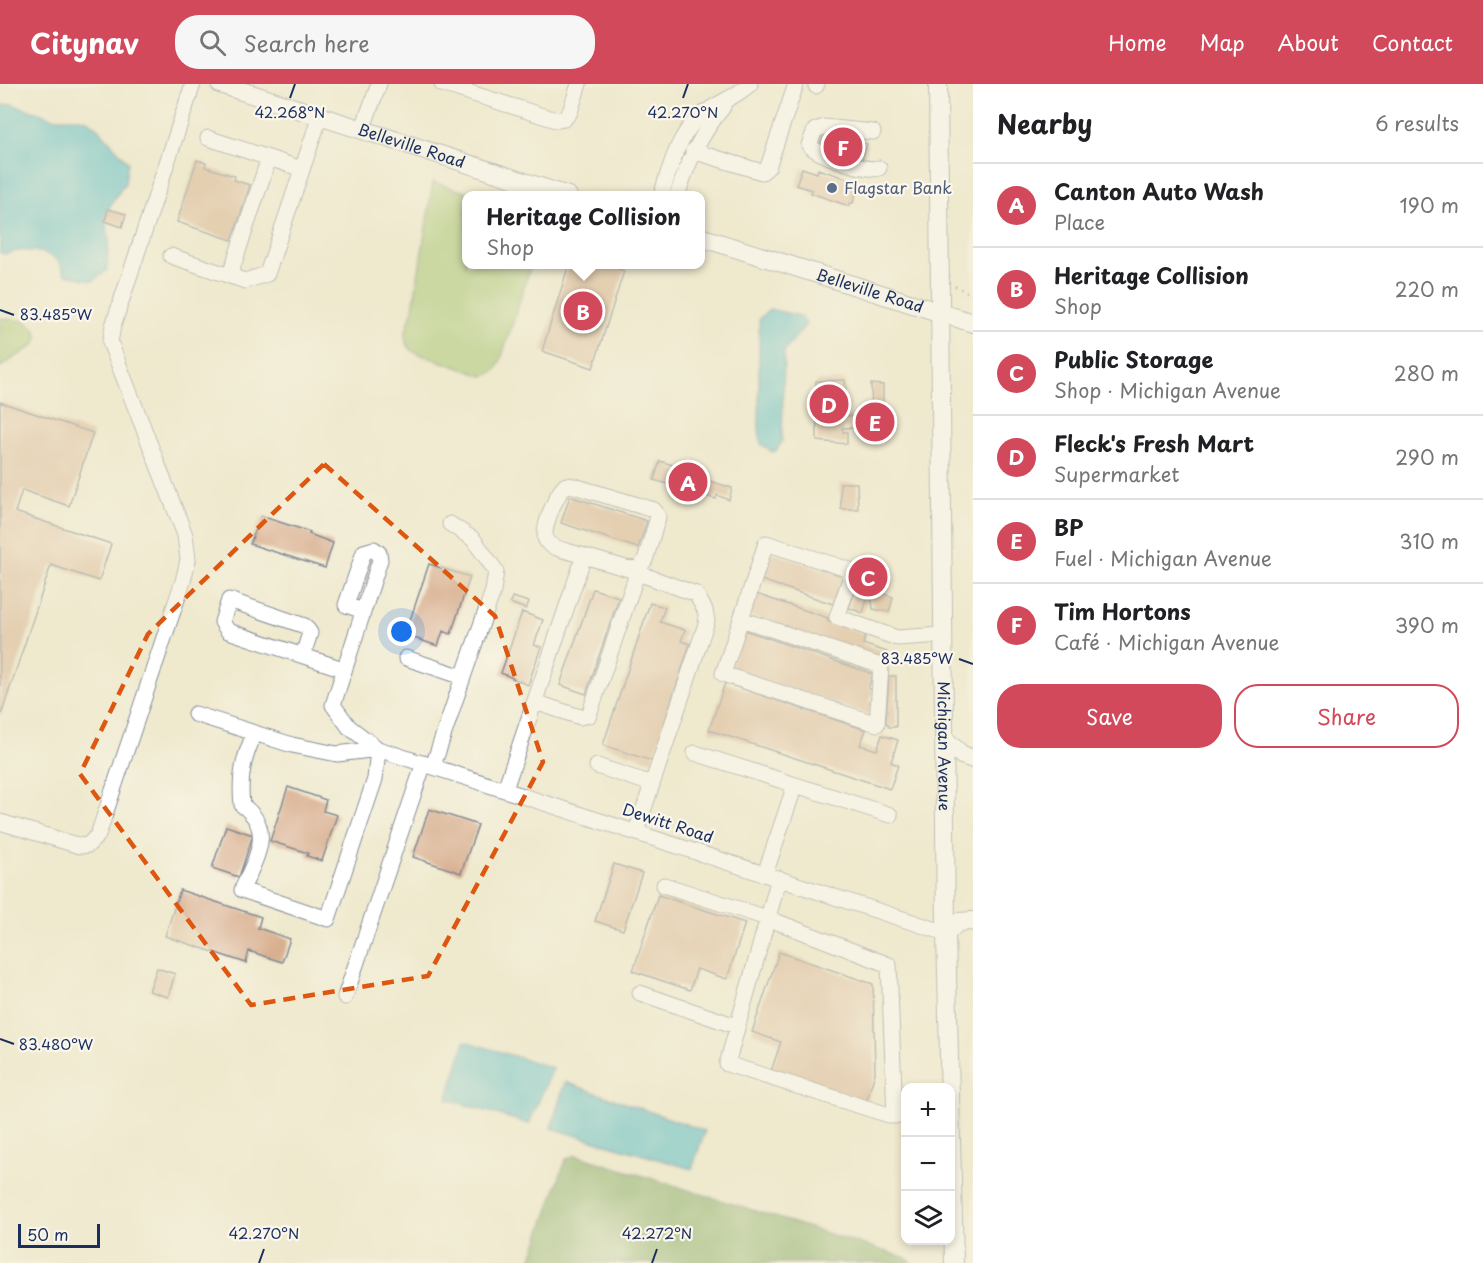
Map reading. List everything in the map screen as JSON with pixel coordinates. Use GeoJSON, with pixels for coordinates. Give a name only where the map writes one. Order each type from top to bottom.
{"type":"FeatureCollection","features":[{"type":"Feature","properties":{"kind":"main road","name":"Belleville Road"},"geometry":{"type":"LineString","coordinates":[[220,84],[555,191]]}},
{"type":"Feature","properties":{"kind":"main road","name":"Michigan Avenue"},"geometry":{"type":"LineString","coordinates":[[938,84],[946,933],[950,1083]]}},
{"type":"Feature","properties":{"kind":"main road","name":"Belleville Road"},"geometry":{"type":"LineString","coordinates":[[705,239],[973,323]]}},
{"type":"Feature","properties":{"kind":"main road"},"geometry":{"type":"LineString","coordinates":[[944,738],[962,755],[973,759]]}},
{"type":"Feature","properties":{"kind":"main road"},"geometry":{"type":"LineString","coordinates":[[946,933],[958,922],[973,921]]}},
{"type":"Feature","properties":{"kind":"main road","name":"Michigan Avenue"},"geometry":{"type":"LineString","coordinates":[[951,1137],[954,1263]]}},
{"type":"Feature","properties":{"kind":"street"},"geometry":{"type":"LineString","coordinates":[[0,822],[80,846],[88,845],[98,835],[183,581],[188,560],[185,535],[110,342],[113,326],[193,84]]}},
{"type":"Feature","properties":{"kind":"street"},"geometry":{"type":"LineString","coordinates":[[362,130],[378,84]]}},
{"type":"Feature","properties":{"kind":"street"},"geometry":{"type":"LineString","coordinates":[[442,84],[556,120],[564,119],[570,112],[579,84]]}},
{"type":"Feature","properties":{"kind":"street"},"geometry":{"type":"LineString","coordinates":[[663,191],[682,137],[700,117],[729,101],[750,84]]}},
{"type":"Feature","properties":{"kind":"street"},"geometry":{"type":"LineString","coordinates":[[693,151],[762,172],[768,167],[796,84]]}},
{"type":"Feature","properties":{"kind":"street"},"geometry":{"type":"LineString","coordinates":[[678,191],[693,151],[710,123],[729,101]]}},
{"type":"Feature","properties":{"kind":"street"},"geometry":{"type":"LineString","coordinates":[[171,256],[245,280],[267,274],[320,116]]}},
{"type":"Feature","properties":{"kind":"street"},"geometry":{"type":"LineString","coordinates":[[873,132],[824,127],[815,130],[809,145],[822,154],[866,168],[879,168]]}},
{"type":"Feature","properties":{"kind":"street"},"geometry":{"type":"LineString","coordinates":[[208,138],[302,170]]}},
{"type":"Feature","properties":{"kind":"street"},"geometry":{"type":"LineString","coordinates":[[230,275],[269,158]]}},
{"type":"Feature","properties":{"kind":"street"},"geometry":{"type":"LineString","coordinates":[[535,702],[580,717],[589,715],[638,570],[645,560],[657,526],[658,517],[654,510],[566,485],[559,491],[545,539],[549,544],[584,556],[638,570],[696,594],[701,600],[706,621],[636,832]]}},
{"type":"Feature","properties":{"kind":"street"},"geometry":{"type":"LineString","coordinates":[[345,997],[493,591],[496,571],[472,539],[450,524]]}},
{"type":"Feature","properties":{"kind":"street"},"geometry":{"type":"LineString","coordinates":[[741,620],[881,666],[877,724],[723,674],[766,543],[853,571],[837,617],[897,638],[943,635]]}},
{"type":"Feature","properties":{"kind":"street"},"geometry":{"type":"LineString","coordinates":[[505,789],[584,556]]}},
{"type":"Feature","properties":{"kind":"street"},"geometry":{"type":"LineString","coordinates":[[303,655],[310,633],[305,626],[229,600],[222,622],[228,631],[343,669]]}},
{"type":"Feature","properties":{"kind":"street"},"geometry":{"type":"LineString","coordinates":[[363,610],[334,697],[336,713],[349,727],[378,748]]}},
{"type":"Feature","properties":{"kind":"street"},"geometry":{"type":"LineString","coordinates":[[406,658],[463,677]]}},
{"type":"Feature","properties":{"kind":"street"},"geometry":{"type":"LineString","coordinates":[[195,714],[292,745],[337,754],[378,748]]}},
{"type":"Feature","properties":{"kind":"street"},"geometry":{"type":"LineString","coordinates":[[255,733],[246,752],[240,782],[242,805],[254,814],[262,828],[259,848],[242,890],[328,919],[375,779],[378,748]]}},
{"type":"Feature","properties":{"kind":"street","name":"Dewitt Road"},"geometry":{"type":"LineString","coordinates":[[378,748],[946,933]]}},
{"type":"Feature","properties":{"kind":"street"},"geometry":{"type":"LineString","coordinates":[[695,753],[890,815]]}},
{"type":"Feature","properties":{"kind":"street"},"geometry":{"type":"LineString","coordinates":[[597,766],[652,784]]}},
{"type":"Feature","properties":{"kind":"street"},"geometry":{"type":"LineString","coordinates":[[664,885],[767,918],[889,965],[900,1115],[727,1064],[767,918],[772,876],[795,785]]}},
{"type":"Feature","properties":{"kind":"street"},"geometry":{"type":"LineString","coordinates":[[640,993],[736,1026]]}},
{"type":"Feature","properties":{"kind":"path"},"geometry":{"type":"LineString","coordinates":[[955,286],[973,295]]}},
{"type":"Feature","properties":{"kind":"highlighted area"},"geometry":{"type":"Polygon","coordinates":[[[324,464],[495,616],[543,762],[428,976],[251,1005],[80,774],[148,634],[324,464]]]}},
{"type":"Feature","properties":{"kind":"green space"},"geometry":{"type":"Polygon","coordinates":[[[433,182],[462,191],[462,269],[530,269],[499,364],[494,372],[487,375],[483,376],[412,351],[406,343],[405,334],[413,309],[433,182]]]}},
{"type":"Feature","properties":{"kind":"green space"},"geometry":{"type":"Polygon","coordinates":[[[0,318],[25,321],[36,330],[37,339],[34,345],[0,367],[0,318]]]}},
{"type":"Feature","properties":{"kind":"green space"},"geometry":{"type":"Polygon","coordinates":[[[576,1155],[906,1258],[912,1263],[530,1263],[566,1159],[576,1155]]]}},
{"type":"Feature","properties":{"kind":"water"},"geometry":{"type":"Polygon","coordinates":[[[11,104],[54,118],[87,120],[95,125],[128,162],[125,183],[108,209],[105,221],[109,236],[107,270],[93,281],[65,274],[58,261],[47,254],[25,251],[0,253],[0,106],[11,104]]]}},
{"type":"Feature","properties":{"kind":"water"},"geometry":{"type":"Polygon","coordinates":[[[769,309],[800,316],[806,324],[784,351],[782,441],[776,451],[772,452],[761,444],[759,429],[759,320],[769,309]]]}},
{"type":"Feature","properties":{"kind":"water"},"geometry":{"type":"Polygon","coordinates":[[[465,1041],[553,1068],[529,1124],[447,1099],[465,1041]]]}},
{"type":"Feature","properties":{"kind":"water"},"geometry":{"type":"Polygon","coordinates":[[[565,1082],[705,1131],[692,1169],[551,1128],[565,1082]]]}},
{"type":"Feature","properties":{"kind":"building"},"geometry":{"type":"Polygon","coordinates":[[[825,130],[867,144],[860,164],[818,150],[825,130]]]}},
{"type":"Feature","properties":{"kind":"building"},"geometry":{"type":"Polygon","coordinates":[[[197,160],[206,163],[205,167],[235,176],[234,180],[250,185],[232,240],[177,222],[197,160]]]}},
{"type":"Feature","properties":{"kind":"building","name":"Flagstar Bank"},"geometry":{"type":"Polygon","coordinates":[[[802,168],[817,173],[818,169],[857,182],[853,203],[849,206],[811,193],[812,190],[796,185],[802,168]]]}},
{"type":"Feature","properties":{"kind":"building"},"geometry":{"type":"Polygon","coordinates":[[[108,209],[126,214],[122,227],[105,221],[108,209]]]}},
{"type":"Feature","properties":{"kind":"building"},"geometry":{"type":"Polygon","coordinates":[[[567,269],[619,269],[624,271],[593,368],[542,351],[567,269]]]}},
{"type":"Feature","properties":{"kind":"building"},"geometry":{"type":"Polygon","coordinates":[[[845,380],[846,393],[842,393],[842,416],[872,416],[871,384],[883,385],[883,436],[871,437],[871,427],[842,428],[843,432],[847,432],[847,444],[817,441],[816,381],[845,380]]]}},
{"type":"Feature","properties":{"kind":"building"},"geometry":{"type":"Polygon","coordinates":[[[0,402],[93,433],[69,506],[22,490],[15,512],[111,544],[99,581],[51,565],[0,718],[0,402]]]}},
{"type":"Feature","properties":{"kind":"building"},"geometry":{"type":"Polygon","coordinates":[[[660,461],[673,465],[672,469],[732,488],[729,500],[717,495],[716,499],[654,480],[660,461]]]}},
{"type":"Feature","properties":{"kind":"building"},"geometry":{"type":"Polygon","coordinates":[[[840,483],[857,483],[858,509],[841,509],[840,483]]]}},
{"type":"Feature","properties":{"kind":"building"},"geometry":{"type":"Polygon","coordinates":[[[570,496],[647,521],[638,548],[561,523],[570,496]]]}},
{"type":"Feature","properties":{"kind":"building"},"geometry":{"type":"Polygon","coordinates":[[[261,516],[310,532],[309,534],[333,543],[325,568],[250,544],[261,516]]]}},
{"type":"Feature","properties":{"kind":"building"},"geometry":{"type":"Polygon","coordinates":[[[771,552],[843,576],[833,604],[761,580],[771,552]]]}},
{"type":"Feature","properties":{"kind":"building"},"geometry":{"type":"Polygon","coordinates":[[[429,564],[470,577],[451,634],[443,631],[438,646],[405,635],[429,564]]]}},
{"type":"Feature","properties":{"kind":"building"},"geometry":{"type":"Polygon","coordinates":[[[857,585],[893,597],[889,612],[873,609],[872,600],[867,599],[863,613],[849,608],[857,585]]]}},
{"type":"Feature","properties":{"kind":"building"},"geometry":{"type":"Polygon","coordinates":[[[593,589],[619,597],[586,694],[560,685],[593,589]]]}},
{"type":"Feature","properties":{"kind":"building"},"geometry":{"type":"Polygon","coordinates":[[[756,594],[828,618],[827,621],[866,634],[863,644],[887,652],[884,660],[749,616],[756,594]]]}},
{"type":"Feature","properties":{"kind":"building"},"geometry":{"type":"Polygon","coordinates":[[[512,597],[529,602],[526,609],[510,603],[512,597]]]}},
{"type":"Feature","properties":{"kind":"building"},"geometry":{"type":"Polygon","coordinates":[[[650,603],[665,607],[660,622],[685,630],[681,641],[690,644],[652,761],[603,745],[650,603]]]}},
{"type":"Feature","properties":{"kind":"building"},"geometry":{"type":"Polygon","coordinates":[[[522,612],[543,620],[534,645],[541,647],[528,685],[501,673],[522,612]]]}},
{"type":"Feature","properties":{"kind":"building"},"geometry":{"type":"Polygon","coordinates":[[[744,630],[873,674],[868,688],[874,690],[870,702],[874,703],[869,715],[730,670],[744,630]]]}},
{"type":"Feature","properties":{"kind":"building"},"geometry":{"type":"Polygon","coordinates":[[[889,676],[896,676],[896,727],[889,727],[886,722],[889,676]]]}},
{"type":"Feature","properties":{"kind":"building"},"geometry":{"type":"Polygon","coordinates":[[[725,683],[866,730],[860,745],[877,750],[882,735],[898,740],[891,762],[898,765],[890,789],[709,730],[725,683]]]}},
{"type":"Feature","properties":{"kind":"building"},"geometry":{"type":"Polygon","coordinates":[[[288,787],[326,800],[323,811],[337,815],[322,861],[307,856],[308,853],[270,841],[288,787]]]}},
{"type":"Feature","properties":{"kind":"building"},"geometry":{"type":"Polygon","coordinates":[[[429,809],[478,825],[461,873],[413,857],[429,809]]]}},
{"type":"Feature","properties":{"kind":"building"},"geometry":{"type":"Polygon","coordinates":[[[226,826],[253,835],[239,877],[212,868],[226,826]]]}},
{"type":"Feature","properties":{"kind":"building"},"geometry":{"type":"Polygon","coordinates":[[[614,864],[642,873],[623,930],[595,921],[614,864]]]}},
{"type":"Feature","properties":{"kind":"building"},"geometry":{"type":"Polygon","coordinates":[[[180,890],[261,917],[258,928],[290,939],[282,962],[249,951],[246,963],[165,936],[180,890]]]}},
{"type":"Feature","properties":{"kind":"building"},"geometry":{"type":"Polygon","coordinates":[[[658,895],[745,923],[727,979],[697,969],[690,990],[633,971],[658,895]]]}},
{"type":"Feature","properties":{"kind":"building"},"geometry":{"type":"Polygon","coordinates":[[[779,952],[873,984],[875,1073],[866,1103],[771,1071],[781,1042],[752,1032],[779,952]]]}},
{"type":"Feature","properties":{"kind":"building"},"geometry":{"type":"Polygon","coordinates":[[[157,968],[175,974],[168,997],[149,991],[157,968]]]}},
{"type":"Feature","properties":{"kind":"place","name":"Tim Hortons"},"geometry":{"type":"Point","coordinates":[843,147]}},
{"type":"Feature","properties":{"kind":"place","name":"Flagstar Bank"},"geometry":{"type":"Point","coordinates":[832,188]}},
{"type":"Feature","properties":{"kind":"place","name":"Heritage Collision"},"geometry":{"type":"Point","coordinates":[583,311]}},
{"type":"Feature","properties":{"kind":"place","name":"Fleck's Fresh Mart"},"geometry":{"type":"Point","coordinates":[829,404]}},
{"type":"Feature","properties":{"kind":"place","name":"BP"},"geometry":{"type":"Point","coordinates":[875,422]}},
{"type":"Feature","properties":{"kind":"place","name":"Canton Auto Wash"},"geometry":{"type":"Point","coordinates":[688,482]}},
{"type":"Feature","properties":{"kind":"place","name":"Public Storage"},"geometry":{"type":"Point","coordinates":[868,577]}}]}
